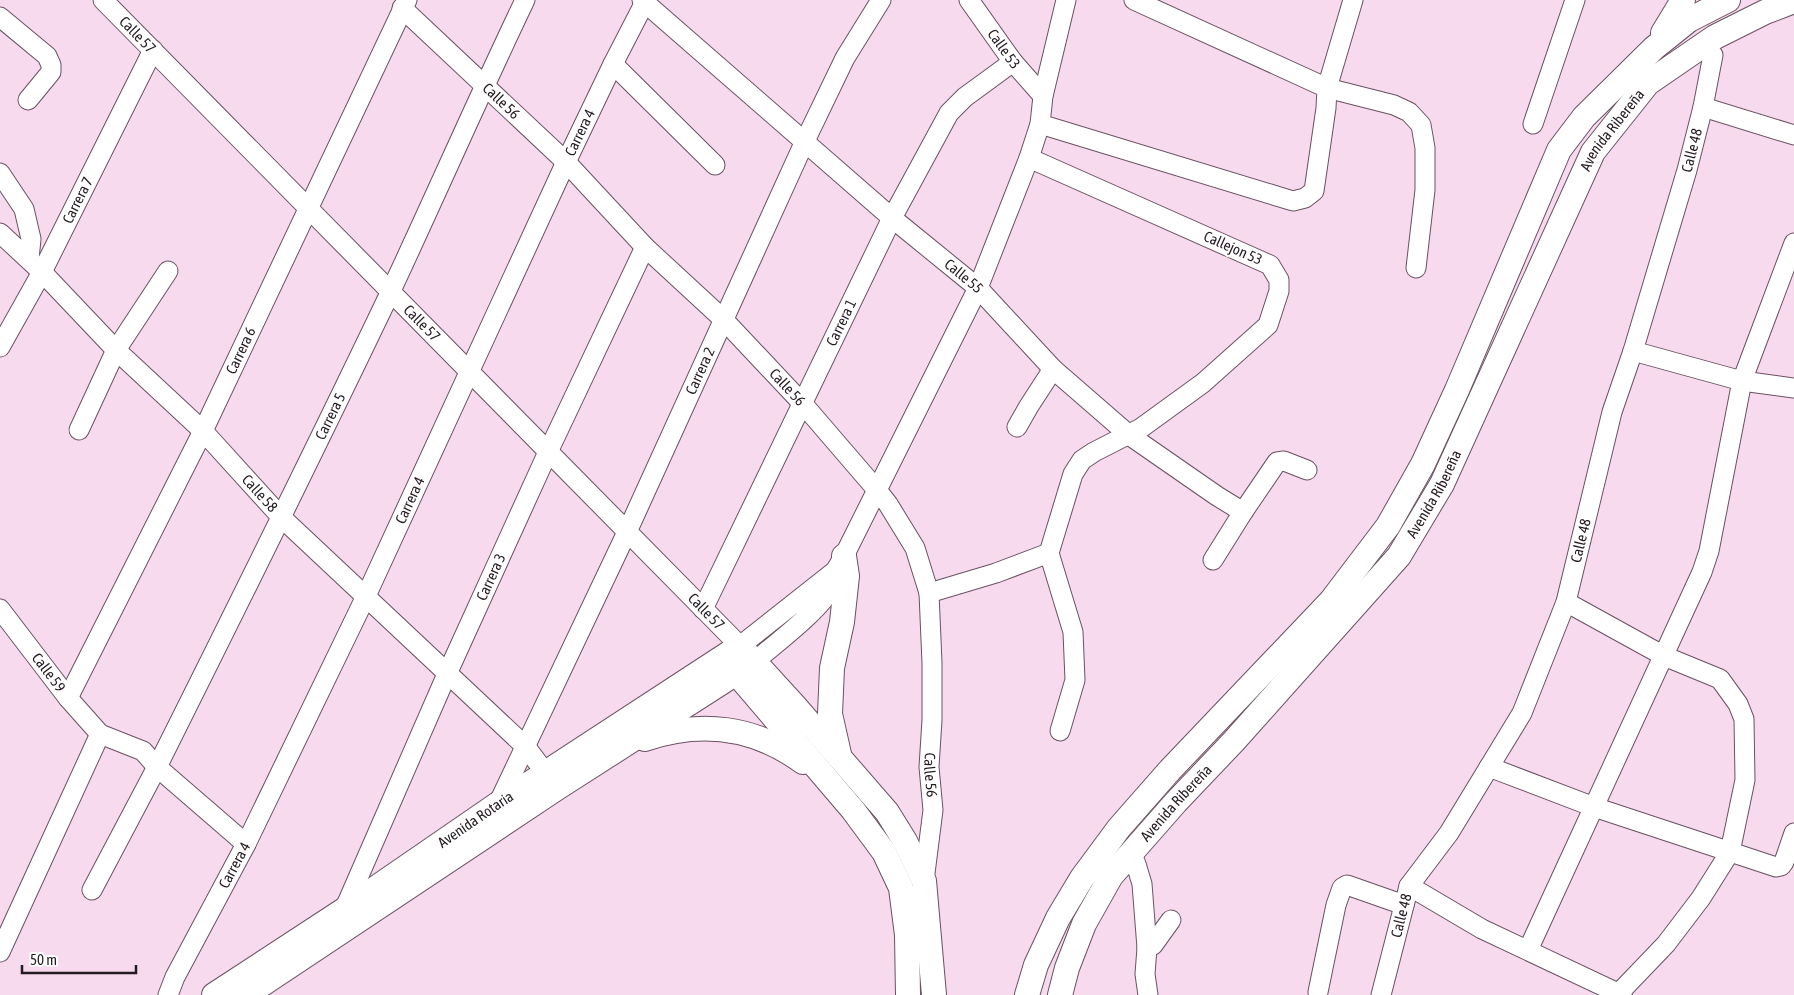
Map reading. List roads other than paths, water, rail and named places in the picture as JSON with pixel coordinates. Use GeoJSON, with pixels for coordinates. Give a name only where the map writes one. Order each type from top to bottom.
{"type":"FeatureCollection","features":[{"type":"Feature","properties":{"kind":"main road"},"geometry":{"type":"LineString","coordinates":[[1654,48],[1683,0]]}},
{"type":"Feature","properties":{"kind":"main road","name":"Avenida Ribereña"},"geometry":{"type":"LineString","coordinates":[[1027,995],[1036,965],[1058,918],[1082,878],[1119,828],[1170,770],[1331,602],[1388,526],[1423,464],[1458,390],[1559,150],[1584,117],[1654,48],[1689,20],[1728,0]]}},
{"type":"Feature","properties":{"kind":"main road","name":"Avenida Ribereña"},"geometry":{"type":"LineString","coordinates":[[1060,995],[1067,968],[1084,924],[1111,876],[1398,556],[1442,484],[1593,152],[1648,83],[1714,37],[1765,12],[1794,1]]}},
{"type":"Feature","properties":{"kind":"main road"},"geometry":{"type":"LineString","coordinates":[[840,564],[847,576],[842,622],[832,668],[830,714],[841,761]]}},
{"type":"Feature","properties":{"kind":"main road"},"geometry":{"type":"LineString","coordinates":[[739,659],[841,761],[887,812],[905,841],[924,881],[934,995]]}},
{"type":"Feature","properties":{"kind":"main road"},"geometry":{"type":"LineString","coordinates":[[739,659],[830,783],[854,810],[884,852],[901,888],[907,935],[908,995]]}},
{"type":"Feature","properties":{"kind":"main road","name":"Avenida Rotaria"},"geometry":{"type":"LineString","coordinates":[[214,995],[344,910],[498,804],[613,752],[739,659]]}},
{"type":"Feature","properties":{"kind":"main road","name":"Avenida Rotaria"},"geometry":{"type":"LineString","coordinates":[[246,995],[551,780],[739,659]]}},
{"type":"Feature","properties":{"kind":"main road"},"geometry":{"type":"LineString","coordinates":[[613,752],[660,734],[694,729],[720,729],[743,733],[768,741],[790,753],[830,783]]}},
{"type":"Feature","properties":{"kind":"street","name":"Calle 57"},"geometry":{"type":"LineString","coordinates":[[104,0],[703,609],[739,659]]}},
{"type":"Feature","properties":{"kind":"street","name":"Carrera 5"},"geometry":{"type":"LineString","coordinates":[[92,890],[157,767],[282,518],[390,292],[484,85],[525,0]]}},
{"type":"Feature","properties":{"kind":"street","name":"Carrera 2"},"geometry":{"type":"LineString","coordinates":[[498,804],[628,532],[805,141],[845,58],[881,0]]}},
{"type":"Feature","properties":{"kind":"street","name":"Calle 53"},"geometry":{"type":"LineString","coordinates":[[969,0],[1013,62],[1043,96]]}},
{"type":"Feature","properties":{"kind":"street"},"geometry":{"type":"LineString","coordinates":[[739,659],[808,615],[828,595],[833,585],[840,564],[978,288],[1029,158],[1040,124],[1043,96],[1066,0]]}},
{"type":"Feature","properties":{"kind":"street"},"geometry":{"type":"LineString","coordinates":[[1134,0],[1327,88],[1394,105],[1409,112],[1421,125],[1425,148],[1425,190],[1416,268]]}},
{"type":"Feature","properties":{"kind":"street"},"geometry":{"type":"LineString","coordinates":[[1040,124],[1293,201],[1305,198],[1314,191],[1326,108],[1327,88],[1353,0]]}},
{"type":"Feature","properties":{"kind":"street"},"geometry":{"type":"LineString","coordinates":[[1533,124],[1575,0]]}},
{"type":"Feature","properties":{"kind":"street","name":"Calle 55"},"geometry":{"type":"LineString","coordinates":[[644,1],[892,218],[978,288],[1053,369],[1129,435],[1242,512]]}},
{"type":"Feature","properties":{"kind":"street","name":"Carrera 4"},"geometry":{"type":"LineString","coordinates":[[168,995],[175,977],[246,844],[366,596],[566,162],[644,1]]}},
{"type":"Feature","properties":{"kind":"street","name":"Calle 56"},"geometry":{"type":"LineString","coordinates":[[404,4],[484,85],[566,162],[645,248],[723,319],[803,404],[888,504],[915,548],[928,593],[932,663],[932,720],[929,767],[933,810],[924,881]]}},
{"type":"Feature","properties":{"kind":"street","name":"Carrera 6"},"geometry":{"type":"LineString","coordinates":[[68,698],[204,431],[404,4]]}},
{"type":"Feature","properties":{"kind":"street"},"geometry":{"type":"LineString","coordinates":[[0,17],[47,56],[51,65],[51,72],[28,100]]}},
{"type":"Feature","properties":{"kind":"street","name":"Carrera 7"},"geometry":{"type":"LineString","coordinates":[[0,347],[42,272],[153,50]]}},
{"type":"Feature","properties":{"kind":"street","name":"Calle 48"},"geometry":{"type":"LineString","coordinates":[[1381,995],[1409,886],[1449,833],[1522,713],[1566,602],[1612,412],[1633,351],[1684,180],[1703,108],[1713,55]]}},
{"type":"Feature","properties":{"kind":"street","name":"Carrera 1"},"geometry":{"type":"LineString","coordinates":[[703,609],[892,218],[949,113],[978,87],[1013,62]]}},
{"type":"Feature","properties":{"kind":"street"},"geometry":{"type":"LineString","coordinates":[[613,64],[715,165]]}},
{"type":"Feature","properties":{"kind":"street"},"geometry":{"type":"LineString","coordinates":[[1703,108],[1794,135]]}},
{"type":"Feature","properties":{"kind":"street","name":"Callejon 53"},"geometry":{"type":"LineString","coordinates":[[1029,158],[1270,265],[1279,280],[1279,291],[1268,325],[1203,382],[1129,435],[1082,460],[1073,474],[1048,553]]}},
{"type":"Feature","properties":{"kind":"street"},"geometry":{"type":"LineString","coordinates":[[0,173],[24,209],[31,239],[29,259]]}},
{"type":"Feature","properties":{"kind":"street","name":"Calle 58"},"geometry":{"type":"LineString","coordinates":[[0,233],[42,272],[116,350],[204,431],[282,518],[526,747],[551,780]]}},
{"type":"Feature","properties":{"kind":"street"},"geometry":{"type":"LineString","coordinates":[[1528,950],[1702,572],[1708,551],[1742,381],[1794,243]]}},
{"type":"Feature","properties":{"kind":"street","name":"Carrera 3"},"geometry":{"type":"LineString","coordinates":[[344,910],[447,674],[548,452],[645,248]]}},
{"type":"Feature","properties":{"kind":"street"},"geometry":{"type":"LineString","coordinates":[[79,430],[116,350],[168,271]]}},
{"type":"Feature","properties":{"kind":"street"},"geometry":{"type":"LineString","coordinates":[[1633,351],[1742,381],[1793,386]]}},
{"type":"Feature","properties":{"kind":"street"},"geometry":{"type":"LineString","coordinates":[[1017,427],[1053,369]]}},
{"type":"Feature","properties":{"kind":"street"},"geometry":{"type":"LineString","coordinates":[[1213,560],[1242,512],[1277,462],[1284,461],[1307,470]]}},
{"type":"Feature","properties":{"kind":"street"},"geometry":{"type":"LineString","coordinates":[[928,593],[996,573],[1048,553],[1073,632],[1075,680],[1060,731]]}},
{"type":"Feature","properties":{"kind":"street"},"geometry":{"type":"LineString","coordinates":[[1409,886],[1482,929],[1620,994],[1666,944],[1701,898],[1730,852],[1745,780],[1744,719],[1738,704],[1720,679],[1664,656],[1566,602]]}},
{"type":"Feature","properties":{"kind":"street","name":"Calle 59"},"geometry":{"type":"LineString","coordinates":[[0,609],[68,698],[100,734]]}},
{"type":"Feature","properties":{"kind":"street"},"geometry":{"type":"LineString","coordinates":[[0,952],[100,734],[143,751],[157,767],[246,844]]}},
{"type":"Feature","properties":{"kind":"street"},"geometry":{"type":"LineString","coordinates":[[1488,767],[1594,807],[1776,867],[1781,866],[1784,862],[1794,833]]}},
{"type":"Feature","properties":{"kind":"street"},"geometry":{"type":"LineString","coordinates":[[1131,853],[1142,884],[1148,948],[1145,974],[1148,995]]}},
{"type":"Feature","properties":{"kind":"street"},"geometry":{"type":"LineString","coordinates":[[1318,992],[1336,906],[1342,888],[1347,885],[1404,905]]}},
{"type":"Feature","properties":{"kind":"street"},"geometry":{"type":"LineString","coordinates":[[1148,948],[1153,945],[1171,920]]}}]}
